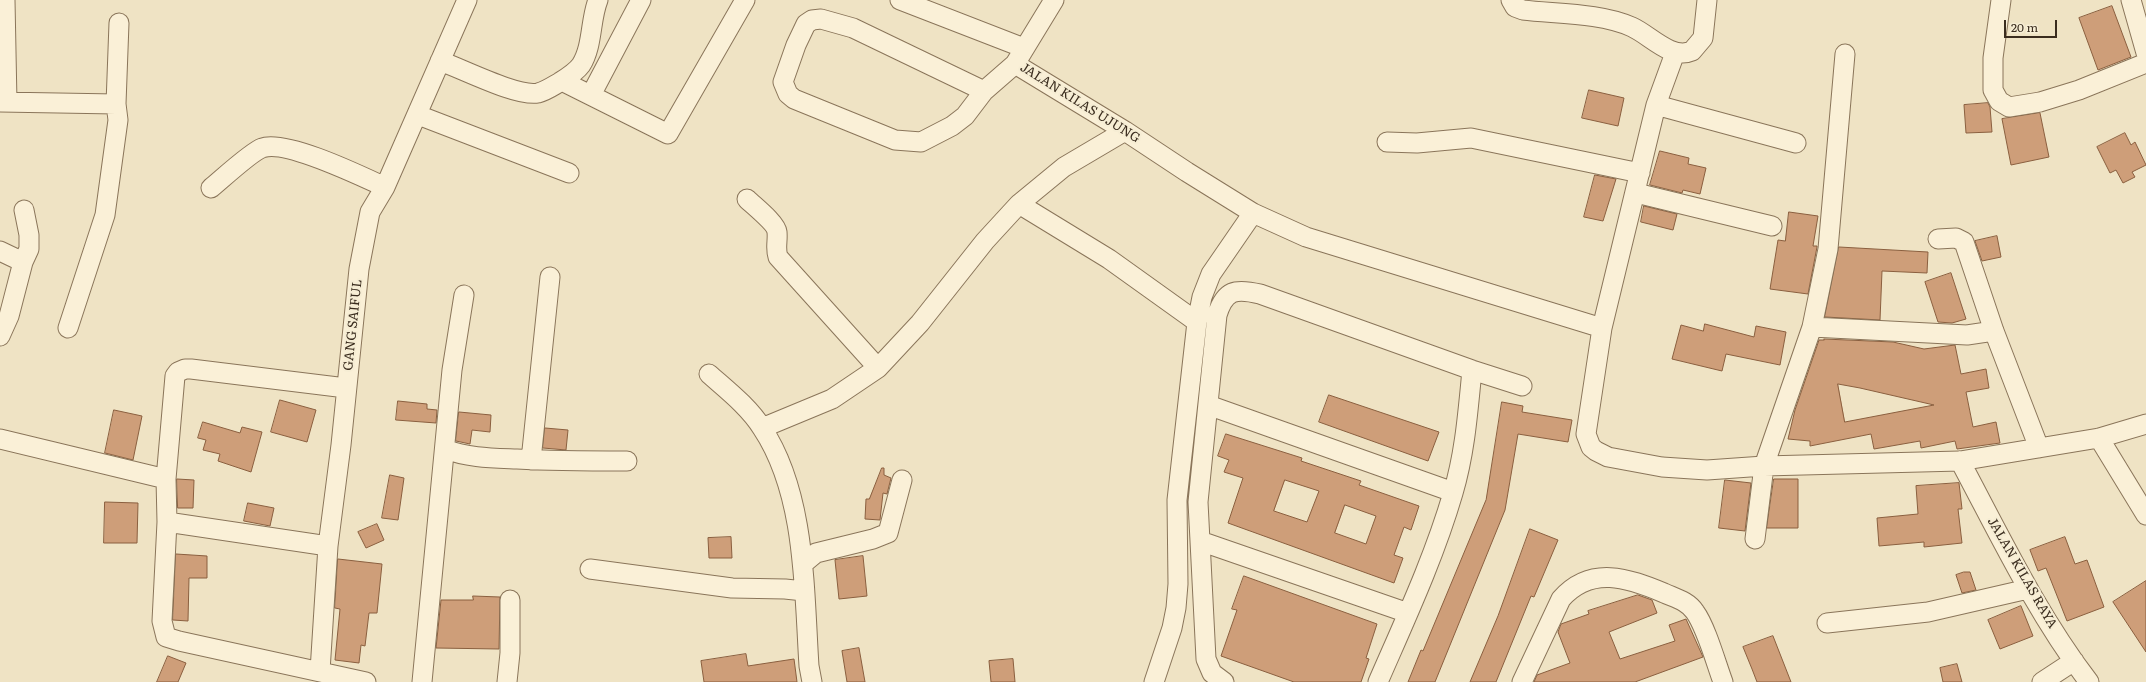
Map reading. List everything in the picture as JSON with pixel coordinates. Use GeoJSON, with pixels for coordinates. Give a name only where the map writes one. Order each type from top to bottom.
{"type":"FeatureCollection","features":[{"type":"Feature","properties":{"kind":"street"},"geometry":{"type":"LineString","coordinates":[[6,0],[3,102],[116,104]]}},
{"type":"Feature","properties":{"kind":"street","name":"GANG SAIFUL"},"geometry":{"type":"LineString","coordinates":[[320,671],[328,546],[342,445],[346,388],[365,236],[370,212],[385,187],[418,115],[467,0]]}},
{"type":"Feature","properties":{"kind":"street"},"geometry":{"type":"LineString","coordinates":[[440,61],[521,92],[538,93],[570,76],[581,64],[587,50],[593,11],[598,0]]}},
{"type":"Feature","properties":{"kind":"street"},"geometry":{"type":"LineString","coordinates":[[591,95],[641,0]]}},
{"type":"Feature","properties":{"kind":"street"},"geometry":{"type":"LineString","coordinates":[[562,80],[668,134],[745,0]]}},
{"type":"Feature","properties":{"kind":"street"},"geometry":{"type":"LineString","coordinates":[[900,0],[1020,56],[1054,0]]}},
{"type":"Feature","properties":{"kind":"street"},"geometry":{"type":"LineString","coordinates":[[1511,0],[1516,8],[1523,10],[1587,16],[1631,27],[1675,53],[1692,51],[1703,38],[1707,0]]}},
{"type":"Feature","properties":{"kind":"street"},"geometry":{"type":"LineString","coordinates":[[2001,0],[1993,58],[1993,90],[1999,101],[2008,106],[2040,102],[2079,90],[2146,63]]}},
{"type":"Feature","properties":{"kind":"street"},"geometry":{"type":"LineString","coordinates":[[2131,0],[2146,53]]}},
{"type":"Feature","properties":{"kind":"street","name":"JALAN KILAS UJUNG"},"geometry":{"type":"LineString","coordinates":[[984,91],[853,28],[830,20],[821,19],[812,20],[806,24],[784,76],[785,88],[788,94],[794,99],[895,140],[913,143],[928,139],[952,126],[965,116],[984,91],[1020,56],[1126,131],[1187,172],[1253,213],[1313,239],[1602,328]]}},
{"type":"Feature","properties":{"kind":"street"},"geometry":{"type":"LineString","coordinates":[[68,328],[105,215],[118,120],[116,104],[118,23]]}},
{"type":"Feature","properties":{"kind":"street"},"geometry":{"type":"LineString","coordinates":[[1675,53],[1656,105],[1636,193],[1602,328],[1586,434],[1589,443],[1596,452],[1608,457],[1662,467],[1707,470],[1764,466],[1960,460],[2099,438],[2146,424]]}},
{"type":"Feature","properties":{"kind":"street"},"geometry":{"type":"LineString","coordinates":[[1755,539],[1764,466],[1812,327],[1828,249],[1845,54]]}},
{"type":"Feature","properties":{"kind":"street"},"geometry":{"type":"LineString","coordinates":[[1656,105],[1796,143]]}},
{"type":"Feature","properties":{"kind":"street"},"geometry":{"type":"LineString","coordinates":[[418,115],[569,173]]}},
{"type":"Feature","properties":{"kind":"street"},"geometry":{"type":"LineString","coordinates":[[762,428],[832,399],[878,368],[920,323],[985,241],[1019,204],[1064,167],[1126,131]]}},
{"type":"Feature","properties":{"kind":"street"},"geometry":{"type":"LineString","coordinates":[[1387,142],[1417,143],[1471,138],[1640,173]]}},
{"type":"Feature","properties":{"kind":"street"},"geometry":{"type":"LineString","coordinates":[[211,188],[262,148],[276,146],[291,149],[343,168],[385,187]]}},
{"type":"Feature","properties":{"kind":"street"},"geometry":{"type":"LineString","coordinates":[[1636,193],[1772,226]]}},
{"type":"Feature","properties":{"kind":"street"},"geometry":{"type":"LineString","coordinates":[[747,199],[774,225],[777,231],[776,251],[778,257],[878,368]]}},
{"type":"Feature","properties":{"kind":"street"},"geometry":{"type":"LineString","coordinates":[[1019,204],[1109,259],[1197,322]]}},
{"type":"Feature","properties":{"kind":"street"},"geometry":{"type":"LineString","coordinates":[[0,336],[9,316],[23,262],[29,249],[29,235],[24,210]]}},
{"type":"Feature","properties":{"kind":"street"},"geometry":{"type":"LineString","coordinates":[[1154,682],[1172,628],[1176,608],[1178,584],[1177,500],[1197,322],[1202,297],[1211,274],[1253,213]]}},
{"type":"Feature","properties":{"kind":"street"},"geometry":{"type":"LineString","coordinates":[[1938,239],[1956,238],[1964,242],[1994,331],[2039,448]]}},
{"type":"Feature","properties":{"kind":"street"},"geometry":{"type":"LineString","coordinates":[[0,252],[23,262]]}},
{"type":"Feature","properties":{"kind":"street"},"geometry":{"type":"LineString","coordinates":[[531,460],[550,277]]}},
{"type":"Feature","properties":{"kind":"street"},"geometry":{"type":"LineString","coordinates":[[1224,682],[1212,673],[1206,659],[1198,502],[1217,315],[1225,296],[1236,292],[1248,291],[1260,294],[1472,370],[1522,386]]}},
{"type":"Feature","properties":{"kind":"street"},"geometry":{"type":"LineString","coordinates":[[422,682],[452,370],[464,294]]}},
{"type":"Feature","properties":{"kind":"street"},"geometry":{"type":"LineString","coordinates":[[1812,327],[1967,335],[1994,331]]}},
{"type":"Feature","properties":{"kind":"street"},"geometry":{"type":"LineString","coordinates":[[346,388],[191,369],[185,369],[178,372],[175,376],[166,479],[167,522],[162,621],[166,637],[179,641],[366,682]]}},
{"type":"Feature","properties":{"kind":"street"},"geometry":{"type":"LineString","coordinates":[[1378,682],[1430,560],[1453,492],[1466,437],[1472,370]]}},
{"type":"Feature","properties":{"kind":"street"},"geometry":{"type":"LineString","coordinates":[[709,374],[736,398],[762,428],[788,484],[804,563],[804,591],[812,682]]}},
{"type":"Feature","properties":{"kind":"street"},"geometry":{"type":"LineString","coordinates":[[1208,405],[1453,492]]}},
{"type":"Feature","properties":{"kind":"street"},"geometry":{"type":"LineString","coordinates":[[0,438],[166,479]]}},
{"type":"Feature","properties":{"kind":"street"},"geometry":{"type":"LineString","coordinates":[[2099,438],[2146,515]]}},
{"type":"Feature","properties":{"kind":"street"},"geometry":{"type":"LineString","coordinates":[[445,449],[457,454],[471,456],[531,460],[627,461]]}},
{"type":"Feature","properties":{"kind":"street","name":"JALAN KILAS RAYA"},"geometry":{"type":"LineString","coordinates":[[1960,460],[2028,589],[2089,682]]}},
{"type":"Feature","properties":{"kind":"street"},"geometry":{"type":"LineString","coordinates":[[804,563],[816,553],[873,539],[888,533],[902,480]]}},
{"type":"Feature","properties":{"kind":"street"},"geometry":{"type":"LineString","coordinates":[[167,522],[328,546]]}},
{"type":"Feature","properties":{"kind":"street"},"geometry":{"type":"LineString","coordinates":[[1200,541],[1408,613]]}},
{"type":"Feature","properties":{"kind":"street"},"geometry":{"type":"LineString","coordinates":[[590,569],[732,588],[785,589],[804,591]]}},
{"type":"Feature","properties":{"kind":"street"},"geometry":{"type":"LineString","coordinates":[[1522,682],[1561,599],[1569,590],[1580,583],[1592,579],[1609,577],[1649,587],[1690,606],[1700,622],[1723,682]]}},
{"type":"Feature","properties":{"kind":"street"},"geometry":{"type":"LineString","coordinates":[[1827,623],[1928,612],[2028,589]]}},
{"type":"Feature","properties":{"kind":"street"},"geometry":{"type":"LineString","coordinates":[[507,682],[510,653],[510,600]]}},
{"type":"Feature","properties":{"kind":"street"},"geometry":{"type":"LineString","coordinates":[[2042,682],[2074,661]]}},
{"type":"Feature","properties":{"kind":"building"},"geometry":{"type":"Polygon","coordinates":[[[2112,6],[2131,57],[2098,70],[2079,18],[2112,6]]]}},
{"type":"Feature","properties":{"kind":"building"},"geometry":{"type":"Polygon","coordinates":[[[1589,90],[1624,98],[1618,126],[1582,118],[1589,90]]]}},
{"type":"Feature","properties":{"kind":"building"},"geometry":{"type":"Polygon","coordinates":[[[1988,103],[1990,107],[1992,132],[1966,133],[1964,105],[1988,103]]]}},
{"type":"Feature","properties":{"kind":"building"},"geometry":{"type":"Polygon","coordinates":[[[2040,113],[2049,157],[2011,165],[2002,119],[2040,113]]]}},
{"type":"Feature","properties":{"kind":"building"},"geometry":{"type":"Polygon","coordinates":[[[2125,133],[2131,145],[2135,142],[2146,165],[2132,172],[2135,177],[2123,183],[2116,170],[2110,173],[2097,147],[2125,133]]]}},
{"type":"Feature","properties":{"kind":"building"},"geometry":{"type":"Polygon","coordinates":[[[1660,151],[1689,158],[1688,164],[1706,168],[1700,194],[1683,190],[1682,193],[1650,185],[1660,151]]]}},
{"type":"Feature","properties":{"kind":"building"},"geometry":{"type":"Polygon","coordinates":[[[1595,175],[1616,179],[1603,221],[1584,217],[1595,175]]]}},
{"type":"Feature","properties":{"kind":"building"},"geometry":{"type":"Polygon","coordinates":[[[1644,206],[1677,214],[1673,230],[1641,222],[1644,206]]]}},
{"type":"Feature","properties":{"kind":"building"},"geometry":{"type":"Polygon","coordinates":[[[1789,212],[1818,216],[1813,246],[1817,247],[1808,294],[1770,289],[1778,240],[1785,241],[1789,212]]]}},
{"type":"Feature","properties":{"kind":"building"},"geometry":{"type":"Polygon","coordinates":[[[1997,236],[2001,257],[1982,261],[1975,241],[1997,236]]]}},
{"type":"Feature","properties":{"kind":"building"},"geometry":{"type":"Polygon","coordinates":[[[1839,247],[1928,252],[1927,273],[1882,271],[1880,320],[1825,317],[1839,247]]]}},
{"type":"Feature","properties":{"kind":"building"},"geometry":{"type":"Polygon","coordinates":[[[1951,273],[1966,319],[1952,323],[1938,322],[1925,282],[1951,273]]]}},
{"type":"Feature","properties":{"kind":"building"},"geometry":{"type":"Polygon","coordinates":[[[1705,324],[1754,337],[1756,326],[1786,332],[1780,365],[1726,354],[1722,371],[1672,359],[1681,325],[1703,331],[1705,324]]]}},
{"type":"Feature","properties":{"kind":"building"},"geometry":{"type":"Polygon","coordinates":[[[1819,340],[1893,342],[1924,349],[1955,345],[1961,374],[1986,369],[1989,388],[1966,392],[1973,427],[1996,422],[2000,443],[1957,449],[1955,441],[1921,448],[1920,441],[1874,449],[1871,434],[1810,446],[1810,441],[1788,439],[1795,410],[1819,340]],[[1838,384],[1845,422],[1934,405],[1838,384]]]}},
{"type":"Feature","properties":{"kind":"building"},"geometry":{"type":"Polygon","coordinates":[[[1329,395],[1439,432],[1428,461],[1319,422],[1329,395]]]}},
{"type":"Feature","properties":{"kind":"building"},"geometry":{"type":"Polygon","coordinates":[[[280,400],[316,410],[307,442],[271,432],[280,400]]]}},
{"type":"Feature","properties":{"kind":"building"},"geometry":{"type":"Polygon","coordinates":[[[398,401],[427,404],[427,409],[437,410],[436,423],[396,420],[398,401]]]}},
{"type":"Feature","properties":{"kind":"building"},"geometry":{"type":"Polygon","coordinates":[[[1502,402],[1523,406],[1522,412],[1572,420],[1568,442],[1518,434],[1505,510],[1435,682],[1408,682],[1421,650],[1423,651],[1486,500],[1502,402]]]}},
{"type":"Feature","properties":{"kind":"building"},"geometry":{"type":"Polygon","coordinates":[[[114,410],[142,416],[133,460],[105,453],[114,410]]]}},
{"type":"Feature","properties":{"kind":"building"},"geometry":{"type":"Polygon","coordinates":[[[459,412],[491,415],[490,432],[472,430],[470,444],[456,441],[459,412]]]}},
{"type":"Feature","properties":{"kind":"building"},"geometry":{"type":"Polygon","coordinates":[[[203,422],[240,433],[242,427],[262,432],[251,472],[218,461],[220,454],[203,450],[206,440],[198,438],[203,422]]]}},
{"type":"Feature","properties":{"kind":"building"},"geometry":{"type":"Polygon","coordinates":[[[545,428],[568,430],[566,450],[543,448],[545,428]]]}},
{"type":"Feature","properties":{"kind":"building"},"geometry":{"type":"Polygon","coordinates":[[[1226,434],[1302,458],[1301,461],[1361,481],[1359,485],[1419,506],[1411,530],[1404,527],[1394,555],[1403,558],[1394,583],[1228,523],[1243,478],[1224,472],[1229,460],[1218,456],[1226,434]],[[1285,480],[1274,511],[1307,522],[1319,491],[1285,480]],[[1345,505],[1335,533],[1366,544],[1376,516],[1345,505]]]}},
{"type":"Feature","properties":{"kind":"building"},"geometry":{"type":"Polygon","coordinates":[[[882,468],[884,468],[884,475],[891,478],[887,494],[883,493],[880,520],[865,519],[866,499],[869,499],[882,468]]]}},
{"type":"Feature","properties":{"kind":"building"},"geometry":{"type":"Polygon","coordinates":[[[390,475],[404,478],[398,520],[382,518],[390,475]]]}},
{"type":"Feature","properties":{"kind":"building"},"geometry":{"type":"Polygon","coordinates":[[[177,479],[194,480],[193,508],[178,508],[177,479]]]}},
{"type":"Feature","properties":{"kind":"building"},"geometry":{"type":"Polygon","coordinates":[[[1774,479],[1798,479],[1798,528],[1767,528],[1774,479]]]}},
{"type":"Feature","properties":{"kind":"building"},"geometry":{"type":"Polygon","coordinates":[[[1725,480],[1751,483],[1745,531],[1719,528],[1725,480]]]}},
{"type":"Feature","properties":{"kind":"building"},"geometry":{"type":"Polygon","coordinates":[[[1959,483],[1962,509],[1958,509],[1962,543],[1924,547],[1924,542],[1879,546],[1877,518],[1918,514],[1916,486],[1959,483]]]}},
{"type":"Feature","properties":{"kind":"building"},"geometry":{"type":"Polygon","coordinates":[[[105,502],[138,503],[137,543],[104,543],[105,502]]]}},
{"type":"Feature","properties":{"kind":"building"},"geometry":{"type":"Polygon","coordinates":[[[248,503],[274,508],[270,526],[244,521],[248,503]]]}},
{"type":"Feature","properties":{"kind":"building"},"geometry":{"type":"Polygon","coordinates":[[[377,524],[384,540],[366,548],[358,532],[377,524]]]}},
{"type":"Feature","properties":{"kind":"building"},"geometry":{"type":"Polygon","coordinates":[[[1530,529],[1558,540],[1534,597],[1531,596],[1496,682],[1470,682],[1498,616],[1530,529]]]}},
{"type":"Feature","properties":{"kind":"building"},"geometry":{"type":"Polygon","coordinates":[[[731,537],[732,558],[709,558],[708,538],[731,537]]]}},
{"type":"Feature","properties":{"kind":"building"},"geometry":{"type":"Polygon","coordinates":[[[2065,537],[2075,564],[2087,560],[2104,607],[2067,621],[2046,568],[2038,571],[2030,550],[2065,537]]]}},
{"type":"Feature","properties":{"kind":"building"},"geometry":{"type":"Polygon","coordinates":[[[176,554],[207,556],[207,578],[189,578],[188,621],[173,620],[176,554]]]}},
{"type":"Feature","properties":{"kind":"building"},"geometry":{"type":"Polygon","coordinates":[[[863,556],[867,596],[839,599],[835,560],[863,556]]]}},
{"type":"Feature","properties":{"kind":"building"},"geometry":{"type":"Polygon","coordinates":[[[338,559],[382,564],[377,613],[369,613],[365,646],[361,645],[359,663],[335,660],[340,609],[335,608],[338,559]]]}},
{"type":"Feature","properties":{"kind":"building"},"geometry":{"type":"Polygon","coordinates":[[[1964,572],[1970,572],[1976,590],[1962,593],[1956,575],[1964,572]]]}},
{"type":"Feature","properties":{"kind":"building"},"geometry":{"type":"Polygon","coordinates":[[[1244,576],[1377,624],[1366,658],[1369,659],[1361,682],[1294,682],[1221,656],[1237,610],[1232,609],[1244,576]]]}},
{"type":"Feature","properties":{"kind":"building"},"geometry":{"type":"Polygon","coordinates":[[[2146,581],[2146,652],[2113,602],[2146,581]]]}},
{"type":"Feature","properties":{"kind":"building"},"geometry":{"type":"Polygon","coordinates":[[[1638,595],[1652,600],[1657,613],[1609,632],[1620,659],[1675,641],[1669,625],[1686,619],[1703,657],[1635,682],[1534,682],[1537,675],[1570,663],[1558,632],[1561,624],[1589,614],[1588,611],[1638,595]]]}},
{"type":"Feature","properties":{"kind":"building"},"geometry":{"type":"Polygon","coordinates":[[[473,596],[500,597],[499,649],[436,648],[441,600],[473,600],[473,596]]]}},
{"type":"Feature","properties":{"kind":"building"},"geometry":{"type":"Polygon","coordinates":[[[2021,606],[2033,636],[2000,649],[1988,620],[2021,606]]]}},
{"type":"Feature","properties":{"kind":"building"},"geometry":{"type":"Polygon","coordinates":[[[1773,636],[1791,682],[1757,682],[1743,647],[1773,636]]]}},
{"type":"Feature","properties":{"kind":"building"},"geometry":{"type":"Polygon","coordinates":[[[859,648],[865,682],[847,682],[842,651],[859,648]]]}},
{"type":"Feature","properties":{"kind":"building"},"geometry":{"type":"Polygon","coordinates":[[[746,654],[748,666],[794,659],[797,682],[704,682],[701,661],[746,654]]]}},
{"type":"Feature","properties":{"kind":"building"},"geometry":{"type":"Polygon","coordinates":[[[168,656],[186,663],[178,682],[157,682],[168,656]]]}},
{"type":"Feature","properties":{"kind":"building"},"geometry":{"type":"Polygon","coordinates":[[[1013,659],[1015,682],[991,682],[989,661],[1013,659]]]}},
{"type":"Feature","properties":{"kind":"building"},"geometry":{"type":"Polygon","coordinates":[[[1957,664],[1962,682],[1943,682],[1940,668],[1957,664]]]}}]}
